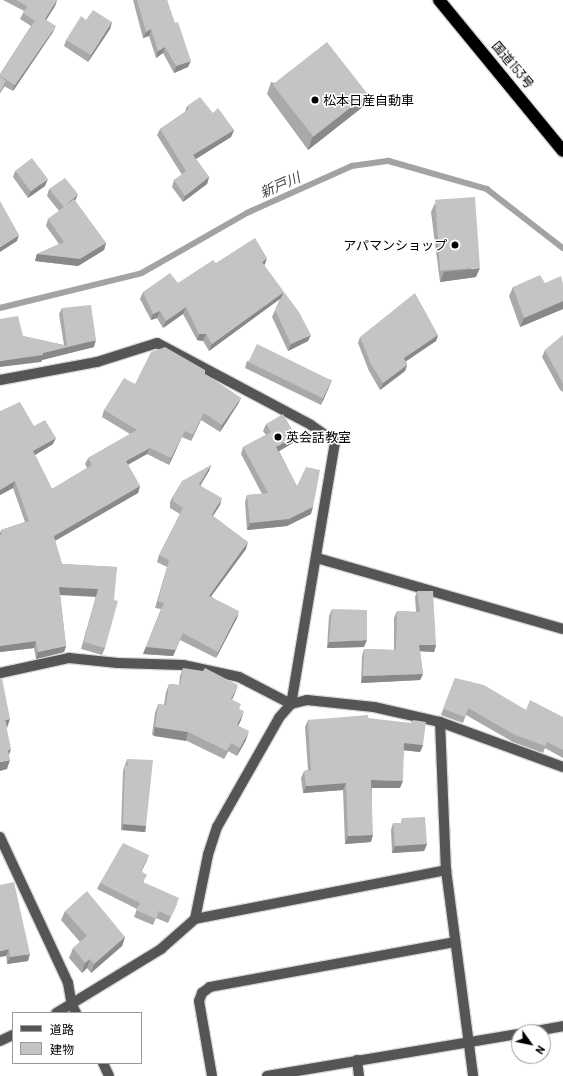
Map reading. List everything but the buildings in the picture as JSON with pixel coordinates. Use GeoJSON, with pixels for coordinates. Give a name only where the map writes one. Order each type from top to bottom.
{"type":"FeatureCollection","features":[{"type":"Feature","properties":{"kind":"highway","name":"国道153号"},"geometry":{"type":"LineString","coordinates":[[439,0],[563,150]]}},
{"type":"Feature","properties":{"kind":"street"},"geometry":{"type":"LineString","coordinates":[[0,380],[97,362],[157,343],[316,428],[335,442],[325,489],[316,558],[291,704],[279,718],[217,827],[208,855],[195,919]]}},
{"type":"Feature","properties":{"kind":"street"},"geometry":{"type":"LineString","coordinates":[[316,558],[563,629]]}},
{"type":"Feature","properties":{"kind":"street"},"geometry":{"type":"LineString","coordinates":[[0,673],[69,658],[118,663],[183,665],[239,677],[291,704],[307,700],[374,707],[440,722],[563,767]]}},
{"type":"Feature","properties":{"kind":"street"},"geometry":{"type":"LineString","coordinates":[[440,722],[446,870],[473,1076]]}},
{"type":"Feature","properties":{"kind":"street"},"geometry":{"type":"LineString","coordinates":[[0,837],[68,983],[74,1009]]}},
{"type":"Feature","properties":{"kind":"street"},"geometry":{"type":"LineString","coordinates":[[60,1012],[74,1009],[161,949],[195,919],[446,870]]}},
{"type":"Feature","properties":{"kind":"street"},"geometry":{"type":"LineString","coordinates":[[212,1076],[199,1001],[202,993],[210,987],[455,942]]}},
{"type":"Feature","properties":{"kind":"street"},"geometry":{"type":"LineString","coordinates":[[551,1028],[563,1026]]}},
{"type":"Feature","properties":{"kind":"street"},"geometry":{"type":"LineString","coordinates":[[0,1041],[12,1035]]}},
{"type":"Feature","properties":{"kind":"street"},"geometry":{"type":"LineString","coordinates":[[267,1076],[511,1035]]}},
{"type":"Feature","properties":{"kind":"street"},"geometry":{"type":"LineString","coordinates":[[356,1060],[359,1076]]}},
{"type":"Feature","properties":{"kind":"street"},"geometry":{"type":"LineString","coordinates":[[104,1064],[110,1076]]}},
{"type":"Feature","properties":{"kind":"waterway","name":"新戸川"},"geometry":{"type":"LineString","coordinates":[[0,308],[142,273],[247,213],[352,166],[389,161],[487,189],[563,248]]}},
{"type":"Feature","properties":{"kind":"place","name":"松本日産自動車"},"geometry":{"type":"Point","coordinates":[315,100]}},
{"type":"Feature","properties":{"kind":"place","name":"アパマンショップ"},"geometry":{"type":"Point","coordinates":[455,245]}},
{"type":"Feature","properties":{"kind":"place","name":"英会話教室"},"geometry":{"type":"Point","coordinates":[278,437]}}]}
